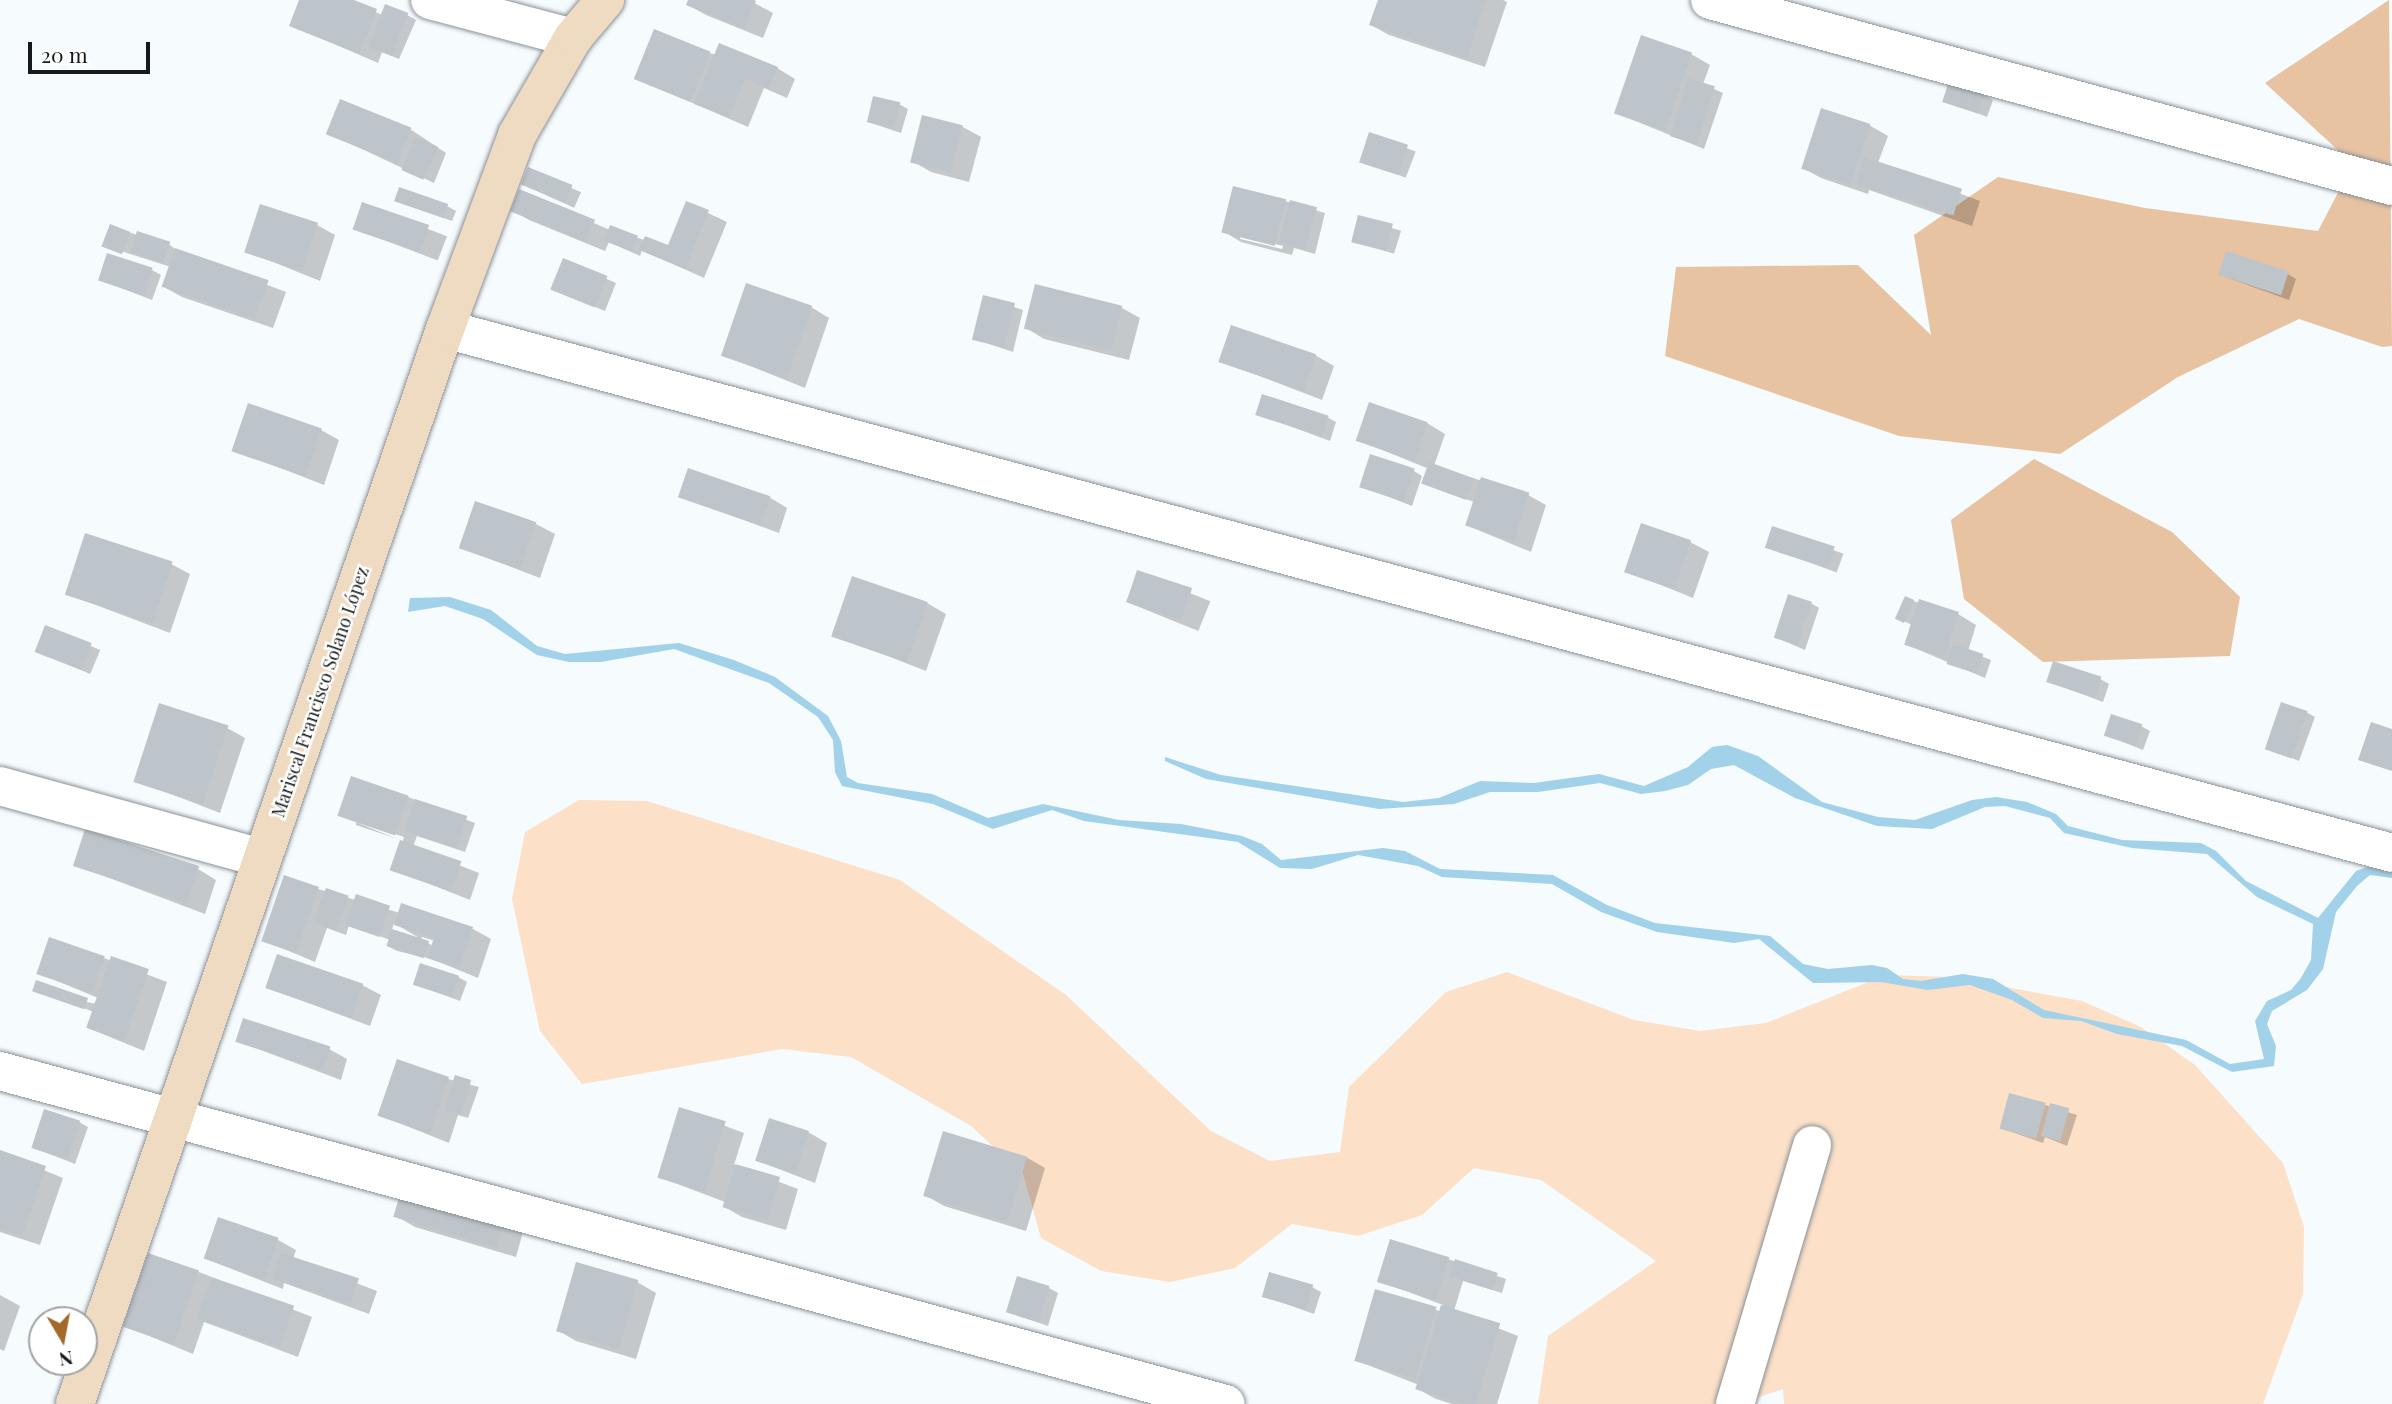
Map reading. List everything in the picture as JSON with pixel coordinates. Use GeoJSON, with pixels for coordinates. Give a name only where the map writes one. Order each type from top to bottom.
{"type":"FeatureCollection","features":[{"type":"Feature","properties":{"kind":"main road","name":"Mariscal Francisco Solano López"},"geometry":{"type":"LineString","coordinates":[[75,1404],[445,329],[517,135],[573,38],[605,0]]}},
{"type":"Feature","properties":{"kind":"street"},"geometry":{"type":"LineString","coordinates":[[430,0],[573,38]]}},
{"type":"Feature","properties":{"kind":"street"},"geometry":{"type":"LineString","coordinates":[[1710,0],[2392,186]]}},
{"type":"Feature","properties":{"kind":"street"},"geometry":{"type":"LineString","coordinates":[[445,329],[2392,853]]}},
{"type":"Feature","properties":{"kind":"street"},"geometry":{"type":"LineString","coordinates":[[0,786],[262,858]]}},
{"type":"Feature","properties":{"kind":"street"},"geometry":{"type":"LineString","coordinates":[[0,1072],[1226,1404]]}},
{"type":"Feature","properties":{"kind":"street"},"geometry":{"type":"LineString","coordinates":[[1735,1404],[1812,1144]]}},
{"type":"Feature","properties":{"kind":"shaded area"},"geometry":{"type":"Polygon","coordinates":[[[2389,0],[2392,346],[2382,347],[2299,319],[2178,377],[2060,454],[1899,436],[1665,356],[1676,267],[1858,265],[1931,335],[1914,235],[1998,177],[2145,208],[2318,231],[2353,164],[2265,83],[2389,0]]]}},
{"type":"Feature","properties":{"kind":"shaded area"},"geometry":{"type":"Polygon","coordinates":[[[2034,459],[2172,532],[2240,597],[2230,656],[2043,662],[1964,599],[1951,520],[2034,459]]]}},
{"type":"Feature","properties":{"kind":"shaded area"},"geometry":{"type":"Polygon","coordinates":[[[579,800],[647,801],[900,880],[1066,995],[1211,1131],[1270,1161],[1340,1152],[1349,1087],[1446,992],[1507,972],[1634,1020],[1700,1031],[1766,1023],[1886,975],[1950,977],[2082,1001],[2141,1027],[2195,1065],[2283,1163],[2304,1227],[2303,1294],[2263,1404],[1784,1404],[1783,1389],[1738,1404],[1538,1404],[1548,1336],[1656,1261],[1541,1180],[1474,1168],[1422,1215],[1358,1236],[1292,1224],[1235,1268],[1170,1282],[1101,1271],[1041,1238],[1023,1174],[971,1126],[851,1057],[782,1049],[582,1084],[540,1031],[512,899],[525,832],[579,800]]]}},
{"type":"Feature","properties":{"kind":"water"},"geometry":{"type":"Polygon","coordinates":[[[450,597],[491,610],[537,646],[565,654],[679,643],[734,660],[775,677],[828,716],[841,741],[847,777],[858,783],[932,794],[988,818],[1043,804],[1119,820],[1181,824],[1242,836],[1262,844],[1281,860],[1383,848],[1405,851],[1440,869],[1553,875],[1607,905],[1655,923],[1770,936],[1803,964],[1828,969],[1872,965],[1887,968],[1903,979],[1921,981],[1963,974],[1993,979],[2044,1010],[2186,1040],[2230,1064],[2264,1059],[2255,1021],[2267,1001],[2291,990],[2301,978],[2311,960],[2313,924],[2257,897],[2207,854],[2132,848],[2064,833],[2050,818],[2005,806],[1985,807],[1932,829],[1877,826],[1795,798],[1734,765],[1711,769],[1688,785],[1641,794],[1600,783],[1538,792],[1490,792],[1454,804],[1379,809],[1206,779],[1165,761],[1165,757],[1221,775],[1403,802],[1439,798],[1480,781],[1534,783],[1599,774],[1644,786],[1688,767],[1712,747],[1727,745],[1758,756],[1822,802],[1878,817],[1915,820],[1972,800],[1996,797],[2027,802],[2056,814],[2068,826],[2122,840],[2201,843],[2216,851],[2246,881],[2318,918],[2356,871],[2370,866],[2392,869],[2392,878],[2370,875],[2357,886],[2336,912],[2323,969],[2307,990],[2272,1011],[2267,1024],[2276,1046],[2274,1066],[2232,1072],[2182,1046],[2117,1034],[2081,1021],[2043,1018],[2012,1000],[1970,985],[1928,990],[1881,982],[1813,983],[1759,939],[1734,943],[1657,932],[1601,912],[1552,884],[1442,877],[1418,866],[1358,855],[1312,869],[1280,868],[1238,842],[1084,821],[1052,810],[993,829],[933,804],[842,786],[835,772],[833,740],[818,717],[769,683],[674,649],[601,662],[569,662],[537,655],[483,619],[445,606],[408,612],[410,598],[450,597]]]}},
{"type":"Feature","properties":{"kind":"building"},"geometry":{"type":"Polygon","coordinates":[[[299,0],[354,0],[377,9],[359,54],[289,26],[299,0]]]}},
{"type":"Feature","properties":{"kind":"building"},"geometry":{"type":"Polygon","coordinates":[[[688,0],[756,1],[745,29],[686,5],[688,0]]]}},
{"type":"Feature","properties":{"kind":"building"},"geometry":{"type":"Polygon","coordinates":[[[1378,0],[1486,0],[1467,58],[1369,25],[1378,0]]]}},
{"type":"Feature","properties":{"kind":"building"},"geometry":{"type":"Polygon","coordinates":[[[385,4],[408,13],[392,56],[369,47],[385,4]]]}},
{"type":"Feature","properties":{"kind":"building"},"geometry":{"type":"Polygon","coordinates":[[[654,29],[711,52],[690,102],[634,79],[654,29]]]}},
{"type":"Feature","properties":{"kind":"building"},"geometry":{"type":"Polygon","coordinates":[[[1641,35],[1692,53],[1665,131],[1614,113],[1641,35]]]}},
{"type":"Feature","properties":{"kind":"building"},"geometry":{"type":"Polygon","coordinates":[[[719,43],[778,67],[768,88],[745,79],[729,117],[694,104],[719,43]]]}},
{"type":"Feature","properties":{"kind":"building"},"geometry":{"type":"Polygon","coordinates":[[[1688,78],[1715,86],[1697,145],[1670,136],[1688,78]]]}},
{"type":"Feature","properties":{"kind":"building"},"geometry":{"type":"Polygon","coordinates":[[[1949,81],[1985,93],[1978,114],[1942,102],[1949,81]]]}},
{"type":"Feature","properties":{"kind":"building"},"geometry":{"type":"Polygon","coordinates":[[[873,96],[900,102],[894,129],[867,122],[873,96]]]}},
{"type":"Feature","properties":{"kind":"building"},"geometry":{"type":"Polygon","coordinates":[[[340,99],[411,128],[397,163],[326,134],[340,99]]]}},
{"type":"Feature","properties":{"kind":"building"},"geometry":{"type":"Polygon","coordinates":[[[1821,108],[1870,124],[1851,185],[1801,169],[1821,108]]]}},
{"type":"Feature","properties":{"kind":"building"},"geometry":{"type":"Polygon","coordinates":[[[922,115],[963,125],[951,173],[910,163],[922,115]]]}},
{"type":"Feature","properties":{"kind":"building"},"geometry":{"type":"Polygon","coordinates":[[[1369,132],[1408,145],[1398,175],[1359,162],[1369,132]]]}},
{"type":"Feature","properties":{"kind":"building"},"geometry":{"type":"Polygon","coordinates":[[[416,137],[438,147],[423,180],[401,170],[416,137]]]}},
{"type":"Feature","properties":{"kind":"building"},"geometry":{"type":"Polygon","coordinates":[[[1864,157],[1962,189],[1953,215],[1855,184],[1864,157]]]}},
{"type":"Feature","properties":{"kind":"building"},"geometry":{"type":"Polygon","coordinates":[[[528,167],[573,185],[565,203],[521,185],[528,167]]]}},
{"type":"Feature","properties":{"kind":"building"},"geometry":{"type":"Polygon","coordinates":[[[1233,186],[1286,199],[1275,246],[1221,233],[1233,186]]]}},
{"type":"Feature","properties":{"kind":"building"},"geometry":{"type":"Polygon","coordinates":[[[399,187],[448,204],[443,218],[394,201],[399,187]]]}},
{"type":"Feature","properties":{"kind":"building"},"geometry":{"type":"Polygon","coordinates":[[[519,189],[595,220],[586,242],[510,211],[519,189]]]}},
{"type":"Feature","properties":{"kind":"building"},"geometry":{"type":"Polygon","coordinates":[[[1290,200],[1317,207],[1306,250],[1279,243],[1290,200]]]}},
{"type":"Feature","properties":{"kind":"building"},"geometry":{"type":"Polygon","coordinates":[[[686,201],[709,210],[685,269],[639,250],[645,236],[668,245],[686,201]]]}},
{"type":"Feature","properties":{"kind":"building"},"geometry":{"type":"Polygon","coordinates":[[[362,202],[429,225],[420,253],[353,229],[362,202]]]}},
{"type":"Feature","properties":{"kind":"building"},"geometry":{"type":"Polygon","coordinates":[[[260,204],[318,223],[302,271],[244,253],[260,204]]]}},
{"type":"Feature","properties":{"kind":"building"},"geometry":{"type":"Polygon","coordinates":[[[1358,215],[1393,224],[1386,251],[1351,242],[1358,215]]]}},
{"type":"Feature","properties":{"kind":"building"},"geometry":{"type":"Polygon","coordinates":[[[110,224],[131,232],[122,254],[101,246],[110,224]]]}},
{"type":"Feature","properties":{"kind":"building"},"geometry":{"type":"Polygon","coordinates":[[[610,225],[638,236],[632,252],[604,241],[610,225]]]}},
{"type":"Feature","properties":{"kind":"building"},"geometry":{"type":"Polygon","coordinates":[[[137,231],[170,242],[163,263],[130,252],[137,231]]]}},
{"type":"Feature","properties":{"kind":"building"},"geometry":{"type":"Polygon","coordinates":[[[175,248],[269,280],[255,319],[162,287],[175,248]]]}},
{"type":"Feature","properties":{"kind":"building"},"geometry":{"type":"Polygon","coordinates":[[[2226,251],[2289,271],[2281,295],[2218,275],[2226,251]]]}},
{"type":"Feature","properties":{"kind":"building"},"geometry":{"type":"Polygon","coordinates":[[[107,253],[153,268],[144,295],[98,281],[107,253]]]}},
{"type":"Feature","properties":{"kind":"building"},"geometry":{"type":"Polygon","coordinates":[[[563,258],[608,276],[595,308],[550,290],[563,258]]]}},
{"type":"Feature","properties":{"kind":"building"},"geometry":{"type":"Polygon","coordinates":[[[746,283],[812,306],[787,379],[721,356],[746,283]]]}},
{"type":"Feature","properties":{"kind":"building"},"geometry":{"type":"Polygon","coordinates":[[[1035,284],[1122,306],[1111,350],[1024,329],[1035,284]]]}},
{"type":"Feature","properties":{"kind":"building"},"geometry":{"type":"Polygon","coordinates":[[[983,295],[1015,303],[1004,348],[972,340],[983,295]]]}},
{"type":"Feature","properties":{"kind":"building"},"geometry":{"type":"Polygon","coordinates":[[[1231,325],[1316,354],[1303,391],[1218,362],[1231,325]]]}},
{"type":"Feature","properties":{"kind":"building"},"geometry":{"type":"Polygon","coordinates":[[[1262,394],[1329,416],[1322,437],[1255,415],[1262,394]]]}},
{"type":"Feature","properties":{"kind":"building"},"geometry":{"type":"Polygon","coordinates":[[[1369,402],[1428,422],[1414,461],[1356,441],[1369,402]]]}},
{"type":"Feature","properties":{"kind":"building"},"geometry":{"type":"Polygon","coordinates":[[[248,403],[322,428],[305,477],[231,451],[248,403]]]}},
{"type":"Feature","properties":{"kind":"building"},"geometry":{"type":"Polygon","coordinates":[[[1370,454],[1415,469],[1404,502],[1359,487],[1370,454]]]}},
{"type":"Feature","properties":{"kind":"building"},"geometry":{"type":"Polygon","coordinates":[[[1429,462],[1474,478],[1466,500],[1421,484],[1429,462]]]}},
{"type":"Feature","properties":{"kind":"building"},"geometry":{"type":"Polygon","coordinates":[[[688,468],[770,496],[760,526],[678,497],[688,468]]]}},
{"type":"Feature","properties":{"kind":"building"},"geometry":{"type":"Polygon","coordinates":[[[1481,477],[1530,493],[1514,541],[1465,526],[1481,477]]]}},
{"type":"Feature","properties":{"kind":"building"},"geometry":{"type":"Polygon","coordinates":[[[475,501],[536,522],[520,569],[459,548],[475,501]]]}},
{"type":"Feature","properties":{"kind":"building"},"geometry":{"type":"Polygon","coordinates":[[[1641,523],[1691,540],[1674,589],[1624,572],[1641,523]]]}},
{"type":"Feature","properties":{"kind":"building"},"geometry":{"type":"Polygon","coordinates":[[[1772,526],[1835,546],[1828,568],[1765,548],[1772,526]]]}},
{"type":"Feature","properties":{"kind":"building"},"geometry":{"type":"Polygon","coordinates":[[[85,533],[172,561],[152,623],[65,595],[85,533]]]}},
{"type":"Feature","properties":{"kind":"building"},"geometry":{"type":"Polygon","coordinates":[[[1137,570],[1192,588],[1182,620],[1126,602],[1137,570]]]}},
{"type":"Feature","properties":{"kind":"building"},"geometry":{"type":"Polygon","coordinates":[[[852,576],[928,602],[907,663],[831,637],[852,576]]]}},
{"type":"Feature","properties":{"kind":"building"},"geometry":{"type":"Polygon","coordinates":[[[1788,594],[1812,602],[1798,645],[1774,638],[1788,594]]]}},
{"type":"Feature","properties":{"kind":"building"},"geometry":{"type":"Polygon","coordinates":[[[1905,596],[1914,600],[1904,623],[1895,619],[1905,596]]]}},
{"type":"Feature","properties":{"kind":"building"},"geometry":{"type":"Polygon","coordinates":[[[1919,599],[1959,612],[1944,658],[1904,645],[1919,599]]]}},
{"type":"Feature","properties":{"kind":"building"},"geometry":{"type":"Polygon","coordinates":[[[45,625],[92,643],[81,670],[35,652],[45,625]]]}},
{"type":"Feature","properties":{"kind":"building"},"geometry":{"type":"Polygon","coordinates":[[[1953,644],[1983,654],[1977,674],[1947,664],[1953,644]]]}},
{"type":"Feature","properties":{"kind":"building"},"geometry":{"type":"Polygon","coordinates":[[[2053,661],[2102,677],[2095,698],[2046,682],[2053,661]]]}},
{"type":"Feature","properties":{"kind":"building"},"geometry":{"type":"Polygon","coordinates":[[[2281,702],[2307,711],[2291,758],[2265,749],[2281,702]]]}},
{"type":"Feature","properties":{"kind":"building"},"geometry":{"type":"Polygon","coordinates":[[[159,703],[228,726],[203,804],[133,782],[159,703]]]}},
{"type":"Feature","properties":{"kind":"building"},"geometry":{"type":"Polygon","coordinates":[[[2111,714],[2142,724],[2135,746],[2104,736],[2111,714]]]}},
{"type":"Feature","properties":{"kind":"building"},"geometry":{"type":"Polygon","coordinates":[[[2371,722],[2392,729],[2392,771],[2358,760],[2371,722]]]}},
{"type":"Feature","properties":{"kind":"building"},"geometry":{"type":"Polygon","coordinates":[[[351,776],[409,796],[395,836],[337,816],[351,776]]]}},
{"type":"Feature","properties":{"kind":"building"},"geometry":{"type":"Polygon","coordinates":[[[415,799],[467,816],[457,848],[404,831],[415,799]]]}},
{"type":"Feature","properties":{"kind":"building"},"geometry":{"type":"Polygon","coordinates":[[[85,829],[199,866],[187,903],[73,866],[85,829]]]}},
{"type":"Feature","properties":{"kind":"building"},"geometry":{"type":"Polygon","coordinates":[[[400,840],[461,861],[451,891],[390,870],[400,840]]]}},
{"type":"Feature","properties":{"kind":"building"},"geometry":{"type":"Polygon","coordinates":[[[284,875],[319,887],[296,953],[261,941],[284,875]]]}},
{"type":"Feature","properties":{"kind":"building"},"geometry":{"type":"Polygon","coordinates":[[[326,888],[349,896],[337,931],[314,923],[326,888]]]}},
{"type":"Feature","properties":{"kind":"building"},"geometry":{"type":"Polygon","coordinates":[[[356,894],[390,906],[379,937],[345,925],[356,894]]]}},
{"type":"Feature","properties":{"kind":"building"},"geometry":{"type":"Polygon","coordinates":[[[401,903],[473,927],[459,969],[427,958],[434,938],[394,925],[401,903]]]}},
{"type":"Feature","properties":{"kind":"building"},"geometry":{"type":"Polygon","coordinates":[[[392,929],[429,941],[424,958],[386,946],[392,929]]]}},
{"type":"Feature","properties":{"kind":"building"},"geometry":{"type":"Polygon","coordinates":[[[49,937],[105,956],[92,993],[36,974],[49,937]]]}},
{"type":"Feature","properties":{"kind":"building"},"geometry":{"type":"Polygon","coordinates":[[[277,954],[363,984],[351,1018],[265,988],[277,954]]]}},
{"type":"Feature","properties":{"kind":"building"},"geometry":{"type":"Polygon","coordinates":[[[111,956],[149,969],[124,1041],[86,1028],[111,956]]]}},
{"type":"Feature","properties":{"kind":"building"},"geometry":{"type":"Polygon","coordinates":[[[420,963],[459,976],[452,998],[413,985],[420,963]]]}},
{"type":"Feature","properties":{"kind":"building"},"geometry":{"type":"Polygon","coordinates":[[[36,980],[88,998],[84,1009],[32,991],[36,980]]]}},
{"type":"Feature","properties":{"kind":"building"},"geometry":{"type":"Polygon","coordinates":[[[243,1018],[330,1046],[323,1070],[235,1042],[243,1018]]]}},
{"type":"Feature","properties":{"kind":"building"},"geometry":{"type":"Polygon","coordinates":[[[397,1059],[449,1077],[429,1134],[377,1116],[397,1059]]]}},
{"type":"Feature","properties":{"kind":"building"},"geometry":{"type":"Polygon","coordinates":[[[455,1075],[471,1080],[461,1114],[444,1109],[455,1075]]]}},
{"type":"Feature","properties":{"kind":"building"},"geometry":{"type":"Polygon","coordinates":[[[2009,1093],[2046,1103],[2036,1139],[1999,1129],[2009,1093]]]}},
{"type":"Feature","properties":{"kind":"building"},"geometry":{"type":"Polygon","coordinates":[[[2050,1103],[2069,1108],[2061,1141],[2041,1136],[2050,1103]]]}},
{"type":"Feature","properties":{"kind":"building"},"geometry":{"type":"Polygon","coordinates":[[[679,1107],[726,1121],[704,1192],[657,1178],[679,1107]]]}},
{"type":"Feature","properties":{"kind":"building"},"geometry":{"type":"Polygon","coordinates":[[[44,1109],[80,1121],[67,1160],[31,1148],[44,1109]]]}},
{"type":"Feature","properties":{"kind":"building"},"geometry":{"type":"Polygon","coordinates":[[[769,1118],[809,1131],[795,1174],[755,1161],[769,1118]]]}},
{"type":"Feature","properties":{"kind":"building"},"geometry":{"type":"Polygon","coordinates":[[[943,1131],[1027,1157],[1007,1222],[923,1196],[943,1131]]]}},
{"type":"Feature","properties":{"kind":"building"},"geometry":{"type":"Polygon","coordinates":[[[0,1150],[46,1166],[22,1236],[0,1229],[0,1150]]]}},
{"type":"Feature","properties":{"kind":"building"},"geometry":{"type":"Polygon","coordinates":[[[735,1164],[780,1177],[768,1220],[723,1207],[735,1164]]]}},
{"type":"Feature","properties":{"kind":"building"},"geometry":{"type":"Polygon","coordinates":[[[402,1188],[505,1220],[497,1248],[393,1217],[402,1188]]]}},
{"type":"Feature","properties":{"kind":"building"},"geometry":{"type":"Polygon","coordinates":[[[218,1217],[279,1238],[264,1279],[204,1259],[218,1217]]]}},
{"type":"Feature","properties":{"kind":"building"},"geometry":{"type":"Polygon","coordinates":[[[1390,1239],[1449,1257],[1436,1300],[1377,1282],[1390,1239]]]}},
{"type":"Feature","properties":{"kind":"building"},"geometry":{"type":"Polygon","coordinates":[[[148,1253],[199,1271],[174,1344],[123,1327],[148,1253]]]}},
{"type":"Feature","properties":{"kind":"building"},"geometry":{"type":"Polygon","coordinates":[[[281,1253],[359,1278],[351,1304],[273,1279],[281,1253]]]}},
{"type":"Feature","properties":{"kind":"building"},"geometry":{"type":"Polygon","coordinates":[[[1455,1259],[1498,1273],[1492,1290],[1449,1276],[1455,1259]]]}},
{"type":"Feature","properties":{"kind":"building"},"geometry":{"type":"Polygon","coordinates":[[[576,1262],[638,1280],[619,1349],[556,1331],[576,1262]]]}},
{"type":"Feature","properties":{"kind":"building"},"geometry":{"type":"Polygon","coordinates":[[[1269,1272],[1313,1285],[1306,1310],[1262,1297],[1269,1272]]]}},
{"type":"Feature","properties":{"kind":"building"},"geometry":{"type":"Polygon","coordinates":[[[1017,1276],[1050,1286],[1038,1322],[1006,1312],[1017,1276]]]}},
{"type":"Feature","properties":{"kind":"building"},"geometry":{"type":"Polygon","coordinates":[[[211,1277],[294,1306],[280,1347],[197,1319],[211,1277]]]}},
{"type":"Feature","properties":{"kind":"building"},"geometry":{"type":"Polygon","coordinates":[[[1375,1289],[1437,1307],[1416,1379],[1354,1361],[1375,1289]]]}},
{"type":"Feature","properties":{"kind":"building"},"geometry":{"type":"Polygon","coordinates":[[[1441,1305],[1500,1323],[1476,1404],[1464,1404],[1415,1389],[1441,1305]]]}}]}
